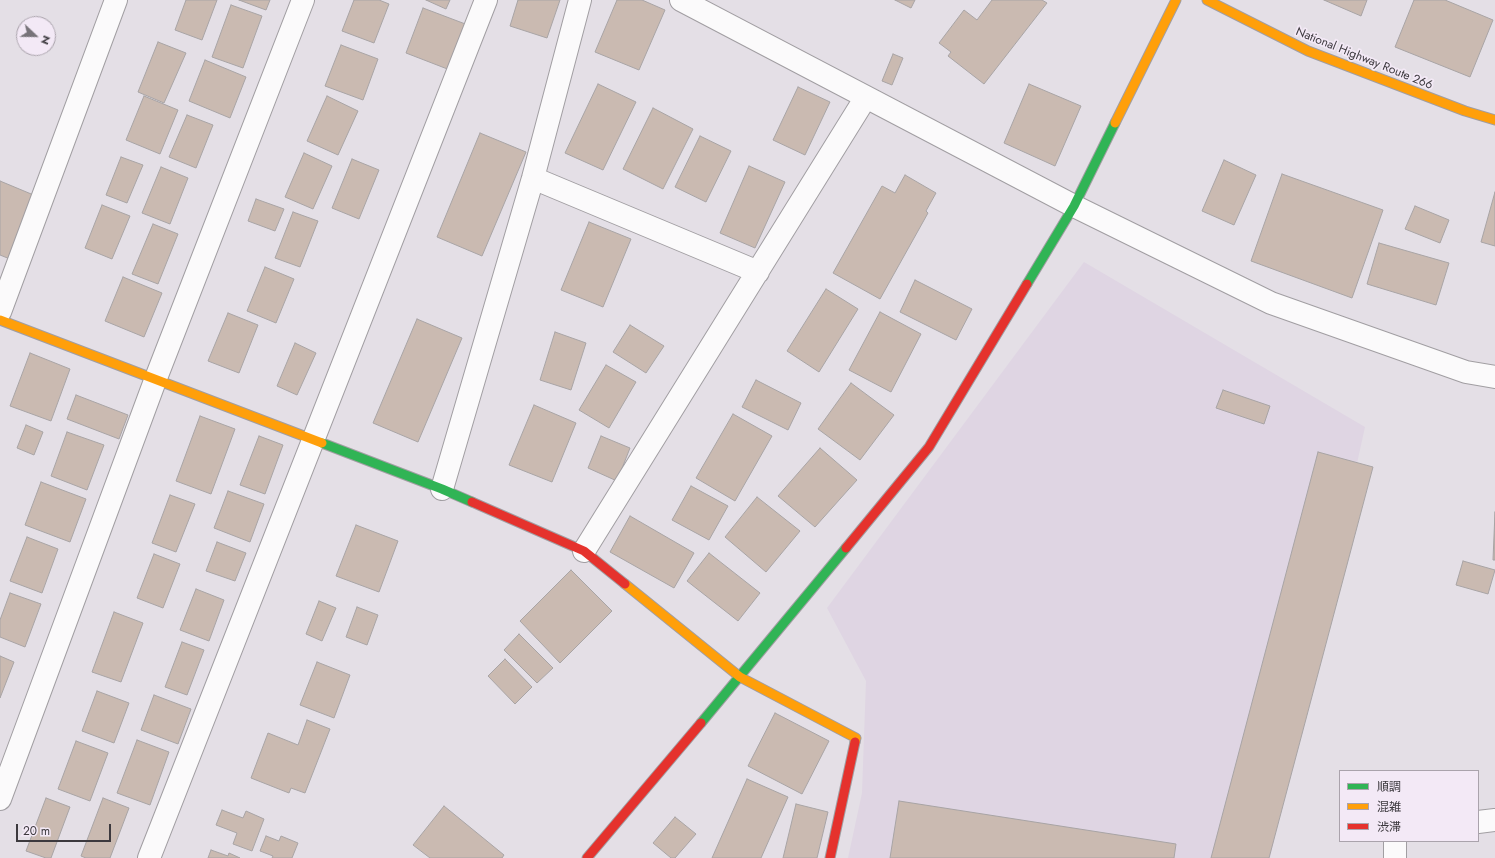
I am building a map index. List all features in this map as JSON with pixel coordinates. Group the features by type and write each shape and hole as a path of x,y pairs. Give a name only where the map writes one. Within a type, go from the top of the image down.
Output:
{"main road":[{"path":"587,858 740,677 929,447 1074,206 1176,0"},
{"name":"National Highway Route 266","path":"1207,0 1308,51 1465,111 1495,120"},
{"path":"0,320 156,378 442,489 584,551 740,677 856,738 830,858"}],"street":[{"path":"0,312 116,0"},
{"path":"0,799 156,378 303,0"},
{"path":"149,858 486,0"},
{"path":"442,489 533,178 580,0"},
{"path":"681,0 1074,206 1271,303 1466,372 1495,377"},
{"path":"584,551 866,97"},
{"path":"533,178 758,272"},
{"path":"1479,822 1495,820"},
{"path":"1395,842 1395,858"}],"shaded area":[{"path":"1084,262 1365,427 1270,858 848,858 862,793 866,681 827,608"}],"building":[{"path":"186,0 217,0 202,40 175,30"},
{"path":"239,0 270,0 266,10"},
{"path":"354,0 379,0 389,4 374,43 342,31"},
{"path":"426,0 450,0 446,9"},
{"path":"518,0 560,0 547,38 510,26"},
{"path":"617,0 642,0 665,10 639,70 595,52"},
{"path":"895,0 915,0 911,8"},
{"path":"992,0 1042,0 1047,3 984,84 948,56 951,52 939,43 964,10 977,20"},
{"path":"1324,0 1367,0 1361,16"},
{"path":"1414,0 1445,0 1493,20 1470,77 1395,47"},
{"path":"231,5 262,16 243,68 212,57"},
{"path":"423,8 468,25 450,70 406,53"},
{"path":"158,42 186,53 164,103 138,92"},
{"path":"341,45 378,59 363,100 325,86"},
{"path":"893,54 903,58 892,85 882,81"},
{"path":"205,60 246,77 230,118 189,101"},
{"path":"598,84 636,102 603,170 565,153"},
{"path":"1029,84 1081,106 1055,166 1004,143"},
{"path":"798,87 830,102 805,155 773,140"},
{"path":"144,96 178,110 160,154 126,140"},
{"path":"327,96 358,111 338,155 307,141"},
{"path":"653,108 693,129 663,189 623,169"},
{"path":"187,115 213,125 196,168 169,157"},
{"path":"480,133 526,152 482,256 437,237"},
{"path":"700,136 731,151 706,202 675,187"},
{"path":"304,153 332,166 313,209 285,197"},
{"path":"121,157 143,165 127,203 106,195"},
{"path":"352,159 379,170 359,219 332,208"},
{"path":"1224,160 1256,175 1234,225 1202,211"},
{"path":"749,166 785,182 755,248 720,233"},
{"path":"161,167 188,178 170,224 142,213"},
{"path":"1282,174 1383,210 1352,298 1251,261"},
{"path":"905,175 936,193 926,211 928,213 880,299 833,273 882,186 895,193"},
{"path":"0,181 36,196 10,259 0,255"},
{"path":"1495,192 1495,246 1481,242"},
{"path":"256,199 284,209 275,231 248,221"},
{"path":"102,205 130,216 112,259 85,248"},
{"path":"1415,206 1449,220 1440,243 1405,229"},
{"path":"293,212 318,221 300,267 275,258"},
{"path":"589,222 631,239 603,307 561,290"},
{"path":"153,224 178,234 158,284 132,274"},
{"path":"1379,243 1449,263 1436,305 1367,284"},
{"path":"265,267 294,279 276,323 247,311"},
{"path":"123,277 162,293 144,337 105,321"},
{"path":"915,280 972,309 956,340 900,312"},
{"path":"826,289 858,309 819,372 787,351"},
{"path":"880,312 921,334 891,392 849,370"},
{"path":"228,313 258,325 239,373 208,361"},
{"path":"417,319 462,338 418,442 373,423"},
{"path":"630,325 664,346 646,373 613,352"},
{"path":"555,332 586,343 571,390 540,380"},
{"path":"295,343 316,353 297,395 277,386"},
{"path":"30,353 70,369 51,421 10,406"},
{"path":"606,365 636,382 609,428 579,410"},
{"path":"756,380 801,403 788,430 742,407"},
{"path":"851,383 894,415 860,460 818,429"},
{"path":"1223,390 1270,406 1264,424 1216,408"},
{"path":"76,395 128,415 119,439 67,419"},
{"path":"534,405 576,423 552,482 509,465"},
{"path":"733,414 772,436 735,501 696,478"},
{"path":"200,416 235,429 211,494 176,481"},
{"path":"26,425 43,432 34,455 17,448"},
{"path":"67,432 104,445 87,490 51,476"},
{"path":"259,436 283,445 265,494 240,485"},
{"path":"601,436 630,448 617,481 588,468"},
{"path":"820,448 857,480 815,527 778,496"},
{"path":"1318,452 1373,467 1269,858 1211,858"},
{"path":"41,482 86,499 70,542 25,525"},
{"path":"691,486 728,506 709,540 672,520"},
{"path":"228,491 264,504 250,542 214,528"},
{"path":"170,495 195,504 176,552 152,543"},
{"path":"757,497 800,531 766,572 725,537"},
{"path":"1495,512 1495,560 1493,560"},
{"path":"630,516 694,553 674,588 610,552"},
{"path":"356,525 398,541 379,592 336,576"},
{"path":"27,537 58,549 42,593 10,581"},
{"path":"217,542 246,553 235,581 206,571"},
{"path":"709,553 760,593 738,621 687,581"},
{"path":"154,554 180,564 163,608 137,598"},
{"path":"1463,561 1495,570 1488,594 1456,585"},
{"path":"571,570 612,611 560,663 520,621"},
{"path":"196,589 224,600 209,641 180,630"},
{"path":"10,593 41,604 25,647 0,637 0,620"},
{"path":"319,601 336,608 322,641 306,634"},
{"path":"357,607 378,615 367,645 346,637"},
{"path":"114,612 143,623 121,682 92,672"},
{"path":"519,634 553,668 537,683 504,650"},
{"path":"182,642 204,650 187,695 165,687"},
{"path":"0,656 14,662 0,698"},
{"path":"505,659 532,687 515,704 488,676"},
{"path":"317,662 350,675 334,718 300,705"},
{"path":"97,691 129,703 114,743 82,731"},
{"path":"154,695 191,709 178,744 141,730"},
{"path":"775,713 829,741 802,794 748,766"},
{"path":"307,720 330,729 305,793 291,788 289,793 251,778 268,733 298,745"},
{"path":"137,740 169,752 150,805 117,793"},
{"path":"76,741 108,753 90,801 58,789"},
{"path":"747,779 788,797 761,858 712,858"},
{"path":"46,798 70,807 51,858 46,858 26,851"},
{"path":"103,798 129,808 110,858 86,858 81,856"},
{"path":"899,801 1176,844 1174,858 890,858"},
{"path":"796,804 828,812 817,858 783,858"},
{"path":"444,806 504,855 502,858 430,858 413,845"},
{"path":"222,810 243,818 246,811 264,819 252,851 233,844 237,833 216,825"},
{"path":"675,817 696,834 675,858 671,858 653,843"},
{"path":"266,836 279,841 281,836 298,843 292,858 272,858 273,856 260,851"},
{"path":"211,850 228,856 229,853 240,858 208,858"}],"traffic: fast":[{"path":"1027,284 1074,206 1115,123"},
{"path":"322,443 472,502"},
{"path":"701,723 846,548"}],"traffic: slow":[{"path":"1115,123 1176,0"},
{"path":"1207,0 1308,51 1465,111 1495,120"},
{"path":"0,320 322,443"},
{"path":"625,584 740,677 856,738 855,742"}],"traffic: jam":[{"path":"846,548 929,447 1027,284"},
{"path":"472,502 584,551 625,584"},
{"path":"587,858 701,723"},
{"path":"830,858 855,742"}]}
